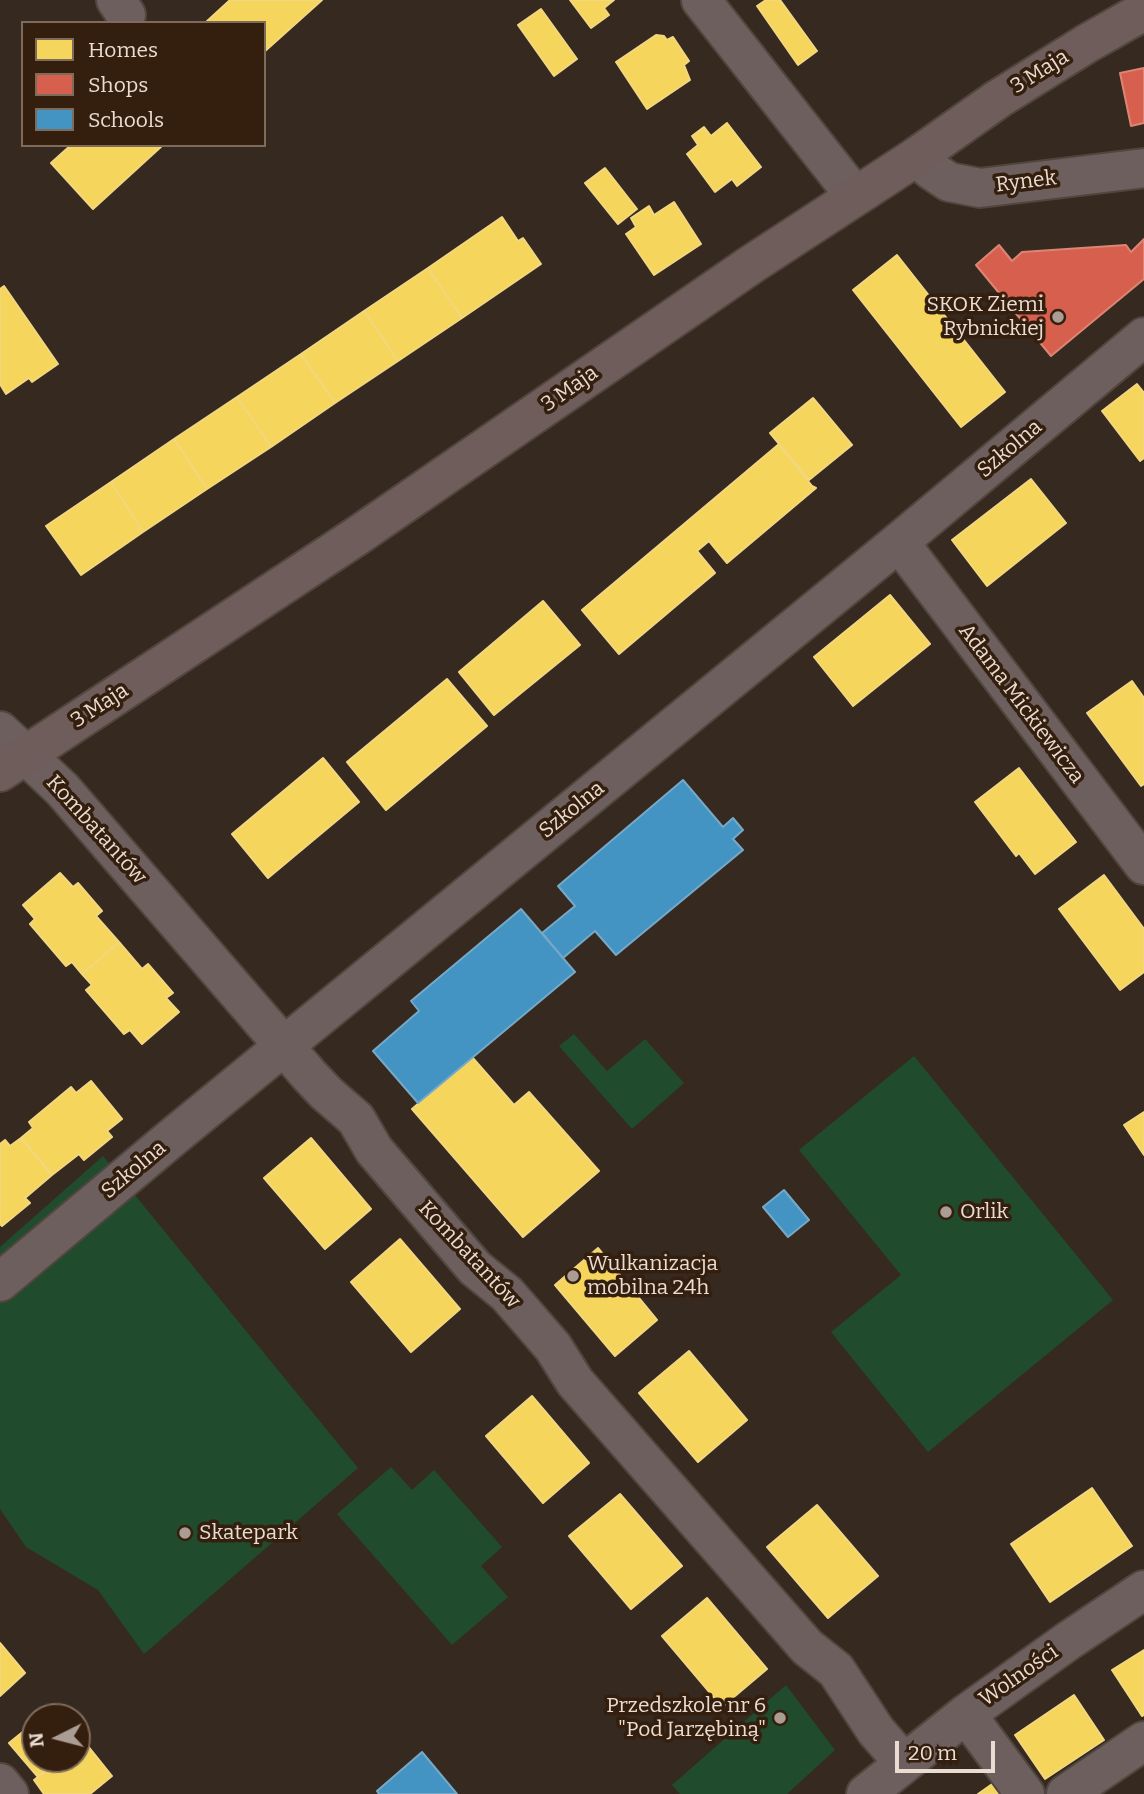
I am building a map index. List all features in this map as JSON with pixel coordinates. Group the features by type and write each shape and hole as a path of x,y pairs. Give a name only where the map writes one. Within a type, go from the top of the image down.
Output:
{"main road":[{"name":"3 Maja","path":"8,753 345,544 752,264 916,157 1009,92 1144,11"}],"street":[{"path":"701,0 855,196"},
{"name":"Rynek","path":"916,157 949,182 980,188 1144,168"},
{"name":"Szkolna","path":"0,1282 1144,337"},
{"name":"Adama Mickiewicza","path":"899,542 1144,865"},
{"name":"Kombatantów","path":"8,753 62,789 284,1046 326,1093 356,1119 373,1150 475,1268 507,1294 553,1347 575,1382 807,1647 836,1670 876,1731 904,1763"},
{"name":"Wolności","path":"866,1794 966,1714 1144,1590"},
{"path":"966,1714 1025,1794"},
{"path":"1066,1794 1144,1741"},
{"path":"0,1783 9,1794"}],"green space":[{"path":"574,1034 607,1071 645,1039 684,1083 632,1129 559,1046"},
{"name":"Orlik","path":"914,1056 1113,1300 928,1452 831,1332 901,1275 799,1150"},
{"path":"103,1156 358,1468 144,1654 98,1590 26,1547 0,1509 0,1247"},
{"path":"391,1467 412,1490 434,1470 502,1547 481,1566 508,1597 452,1645 337,1514"},
{"name":"Przedszkole nr 6 \"Pod Jarzębiną\"","path":"786,1685 835,1750 787,1794 680,1794 672,1785"}],"building: Homes":[{"path":"230,0 322,0 266,50 266,21 207,21"},
{"path":"570,0 614,0 604,8 609,15 591,28"},
{"path":"766,0 780,0 817,51 798,65 757,6"},
{"path":"541,9 577,59 554,76 518,25"},
{"path":"656,35 664,36 667,40 673,37 689,61 684,65 690,80 647,109 616,62"},
{"path":"727,123 761,167 737,186 732,179 715,192 687,154 698,145 692,136 704,127 711,136"},
{"path":"69,147 161,147 93,209 51,163"},
{"path":"605,168 637,209 618,224 585,183"},
{"path":"674,202 701,244 654,275 626,234 636,227 631,218 649,206 654,215"},
{"path":"502,217 518,241 523,238 541,264 462,318 428,268"},
{"path":"897,255 1005,392 961,427 853,290"},
{"path":"428,268 462,318 398,361 364,311"},
{"path":"4,286 58,364 32,382 29,378 6,394 0,384 0,289"},
{"path":"364,311 398,361 335,403 301,354"},
{"path":"301,354 335,403 271,447 237,397"},
{"path":"1137,384 1144,393 1144,458 1140,461 1102,411"},
{"path":"237,397 271,447 207,489 174,439"},
{"path":"813,398 852,445 809,480 770,433"},
{"path":"174,439 207,489 143,532 111,482"},
{"path":"779,444 816,488 727,563 709,541 697,551 715,573 619,654 582,610"},
{"path":"1031,479 1066,523 987,586 952,540"},
{"path":"111,482 143,532 81,575 46,526"},
{"path":"890,595 930,644 853,706 814,657"},
{"path":"543,601 580,645 494,715 459,672"},
{"path":"447,679 487,726 386,810 347,762"},
{"path":"1132,681 1144,698 1144,784 1141,786 1087,713"},
{"path":"323,758 359,802 268,878 232,834"},
{"path":"1019,768 1076,842 1035,874 1019,853 1016,856 975,802"},
{"path":"60,873 73,887 78,883 102,911 96,916 119,942 82,974 72,962 66,966 30,924 35,919 23,905"},
{"path":"1104,875 1144,929 1144,972 1120,990 1059,909"},
{"path":"119,942 142,969 148,964 173,993 166,998 179,1012 142,1044 130,1030 124,1034 86,990 92,985 82,974"},
{"path":"472,1057 514,1105 529,1092 599,1171 523,1237 412,1109"},
{"path":"91,1081 122,1119 107,1131 112,1137 84,1160 79,1154 52,1175 21,1138 33,1128 29,1122 71,1087 76,1093"},
{"path":"1144,1112 1144,1155 1124,1125"},
{"path":"21,1138 52,1175 25,1198 30,1203 2,1226 0,1144 5,1140 10,1146"},
{"path":"311,1138 371,1209 325,1249 264,1178"},
{"path":"400,1239 460,1309 411,1352 351,1282"},
{"path":"598,1248 657,1320 615,1356 555,1285"},
{"path":"689,1351 747,1420 698,1462 639,1393"},
{"path":"532,1396 589,1463 543,1503 486,1436"},
{"path":"1092,1488 1132,1546 1050,1602 1011,1544"},
{"path":"620,1494 682,1566 631,1609 569,1536"},
{"path":"817,1505 878,1576 828,1618 767,1547"},
{"path":"707,1598 767,1669 722,1707 662,1636"},
{"path":"0,1643 25,1673 0,1696"},
{"path":"1144,1650 1144,1715 1142,1716 1112,1670"},
{"path":"1074,1695 1104,1740 1045,1779 1015,1735"},
{"path":"21,1733 21,1757 9,1743"},
{"path":"91,1750 112,1776 90,1794 44,1794 34,1780 43,1773 91,1773"},
{"path":"995,1782 1003,1794 978,1794"}],"building: Shops":[{"path":"1144,68 1144,123 1131,126 1120,73"},
{"name":"SKOK Ziemi Rybnickiej","path":"1144,239 1144,279 1051,356 976,265 999,245 1012,261 1022,252 1126,245 1131,252"}],"building: Schools":[{"path":"683,780 723,827 733,818 743,830 733,839 743,850 616,955 595,931 563,958 542,933 575,906 558,886"},
{"path":"521,909 575,972 418,1103 373,1051 419,1011 411,1001"},
{"path":"784,1190 809,1220 788,1237 763,1207"},
{"path":"422,1752 457,1794 379,1794 377,1791"}],"place":[{"name":"SKOK Ziemi Rybnickiej","path":"1058,317"},
{"name":"Orlik","path":"946,1212"},
{"name":"Wulkanizacja mobilna 24h","path":"573,1276"},
{"name":"Skatepark","path":"185,1533"},
{"name":"Przedszkole nr 6 \"Pod Jarzębiną\"","path":"780,1718"}]}
